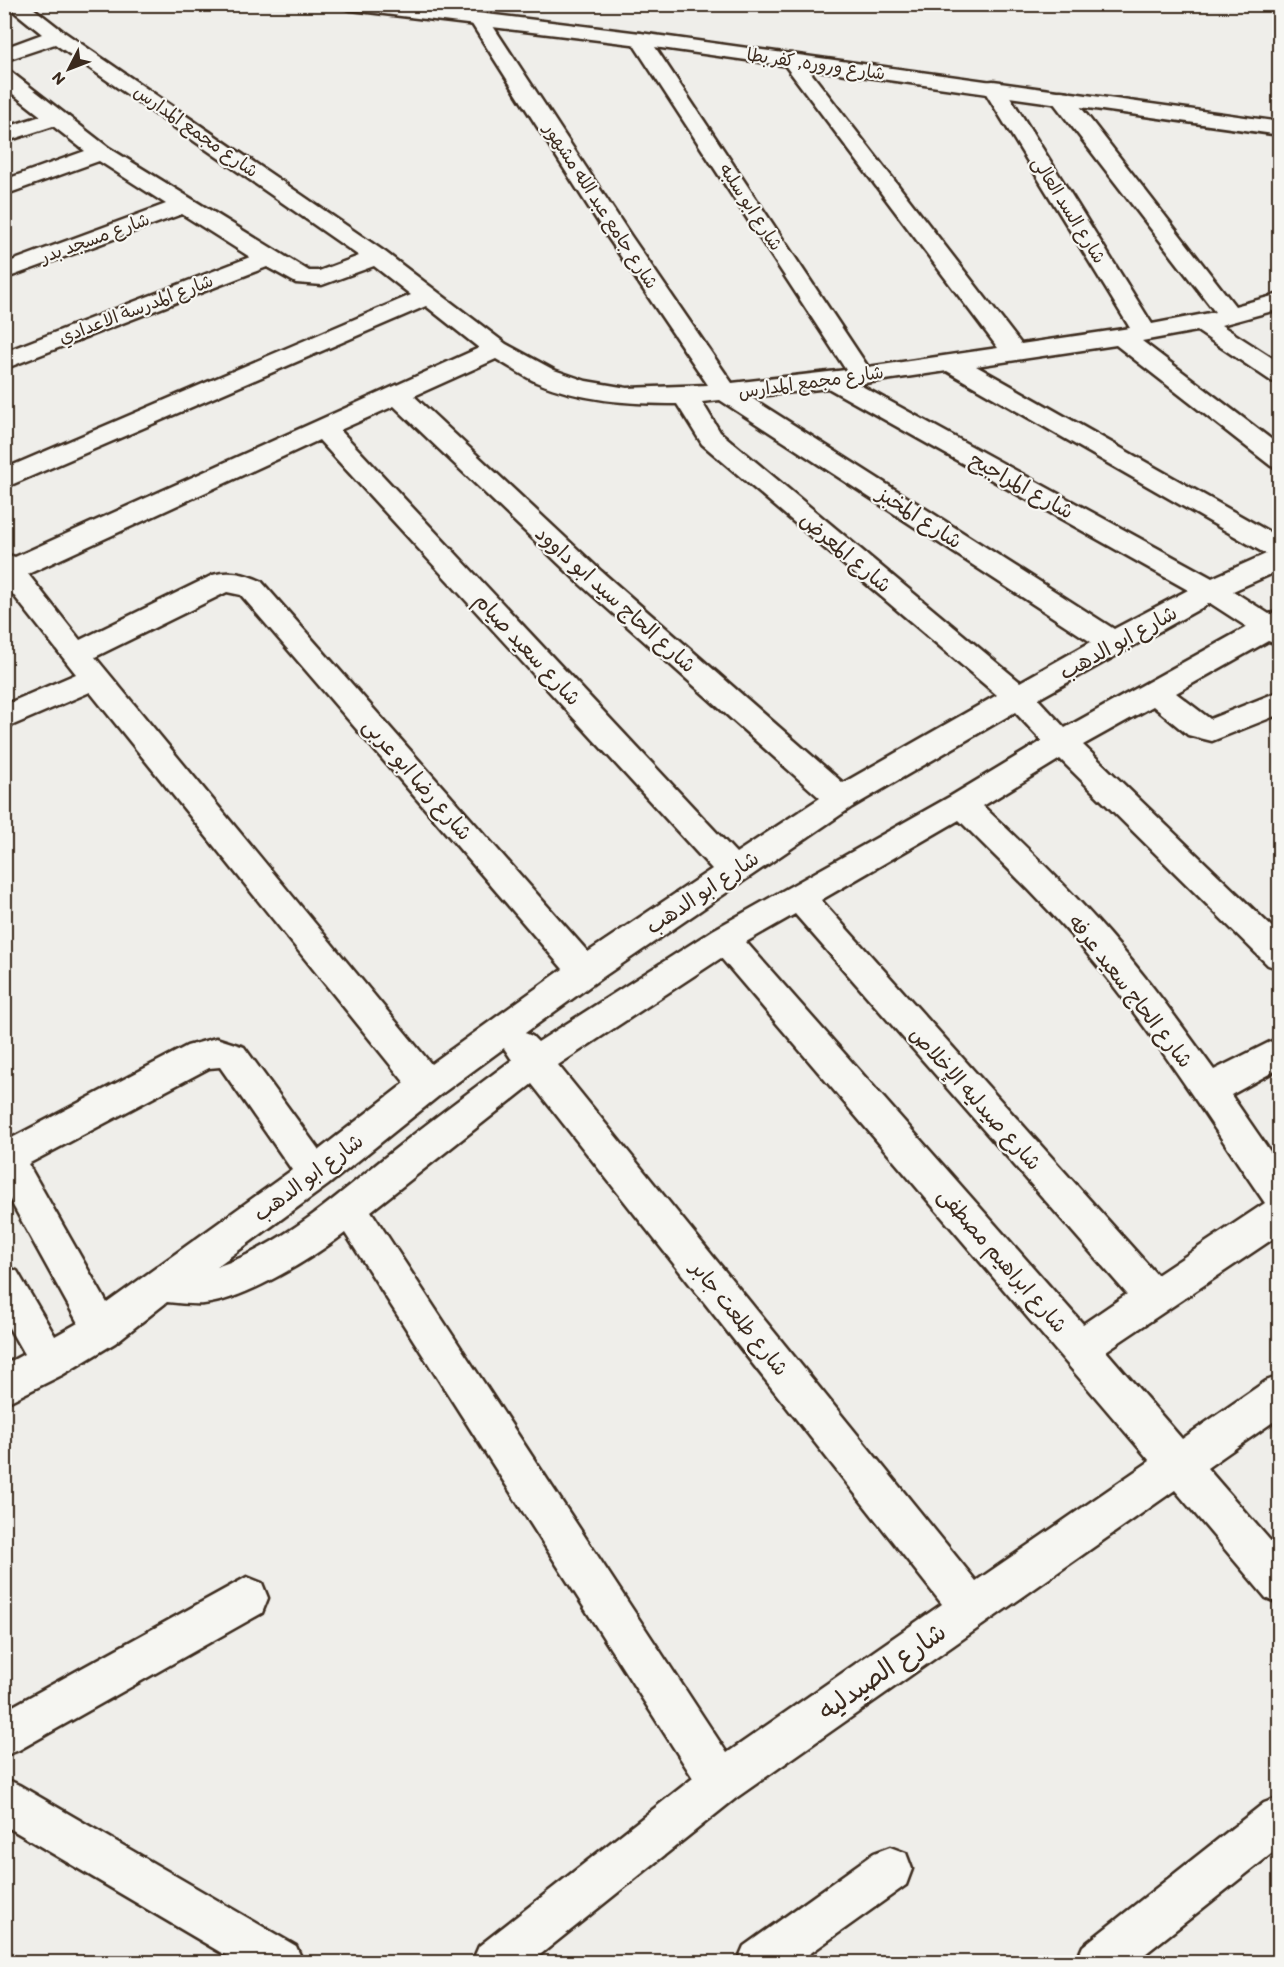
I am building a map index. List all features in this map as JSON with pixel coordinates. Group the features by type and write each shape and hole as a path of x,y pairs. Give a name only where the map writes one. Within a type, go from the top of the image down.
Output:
{"street":[{"path":"4,7 14,4"},
{"name":"شارع مجمع المدارس","path":"14,4 377,257 497,349 545,376 582,388 627,396 685,396 832,380 1133,335 1201,323 1280,301"},
{"name":"شارع وروره, كفر بطا","path":"351,4 640,39 1280,129"},
{"name":"شارع جامع عبد الله مشهور","path":"478,18 619,236 726,393"},
{"path":"4,55 57,36"},
{"name":"شارع ابو سلبه","path":"640,39 862,376"},
{"path":"791,60 1015,352"},
{"path":"4,76 101,153 268,258 304,278 322,278 377,257"},
{"name":"شارع السد العالى","path":"993,87 1133,335"},
{"path":"1061,97 1229,314"},
{"path":"4,136 55,118"},
{"path":"4,188 101,153"},
{"name":"شارع مسجد بدر","path":"4,272 185,205"},
{"name":"شارع المدرسة الاعدادي","path":"4,361 268,258"},
{"path":"4,478 428,296"},
{"path":"1201,323 1280,375"},
{"path":"1133,335 1280,460"},
{"path":"428,1085 95,678 8,567 497,349"},
{"path":"950,362 1280,550"},
{"name":"شارع المراجيح","path":"832,380 1276,627"},
{"name":"شارع الحاج سيد ابو داوود","path":"396,393 591,578 841,800"},
{"name":"شارع المخبز","path":"726,393 1113,642"},
{"name":"شارع المعرض","path":"685,396 711,438 1019,698 1280,956"},
{"name":"شارع سعيد صيام","path":"322,427 733,871"},
{"name":"شارع ابو الدهب","path":"4,1386 102,1330 315,1174 428,1085 585,971 841,800 1113,642 1211,590 1280,559"},
{"name":"شارع رضا ابو عربى","path":"76,654 223,582 240,583 252,588 585,971"},
{"path":"161,1285 205,1287 238,1277 318,1233 440,1134 535,1062 724,939 962,804 1062,743 1276,627"},
{"path":"4,718 95,678"},
{"path":"1155,692 1198,727 1212,730 1280,702"},
{"name":"شارع الحاج سعيد عرفه","path":"962,804 1068,910 1134,989 1208,1090 1280,1196"},
{"name":"شارع صيدليه الإخلاص","path":"798,896 1155,1299"},
{"name":"شارع ابراهيم مصطفى","path":"724,939 1079,1348 1280,1584"},
{"name":"شارع طلعت جابر","path":"504,1030 535,1062 972,1609"},
{"path":"102,1330 6,1156 199,1056 221,1051 232,1057 315,1174"},
{"path":"1208,1090 1280,1051"},
{"path":"349,1208 721,1782"},
{"path":"1079,1348 1280,1213"},
{"path":"4,1283 49,1362"},
{"name":"شارع الصيدليه","path":"495,1962 721,1782 1280,1394"},
{"path":"4,1735 247,1598"},
{"path":"4,1800 280,1962"},
{"path":"1099,1962 1280,1819"},
{"path":"760,1962 890,1869"}]}
